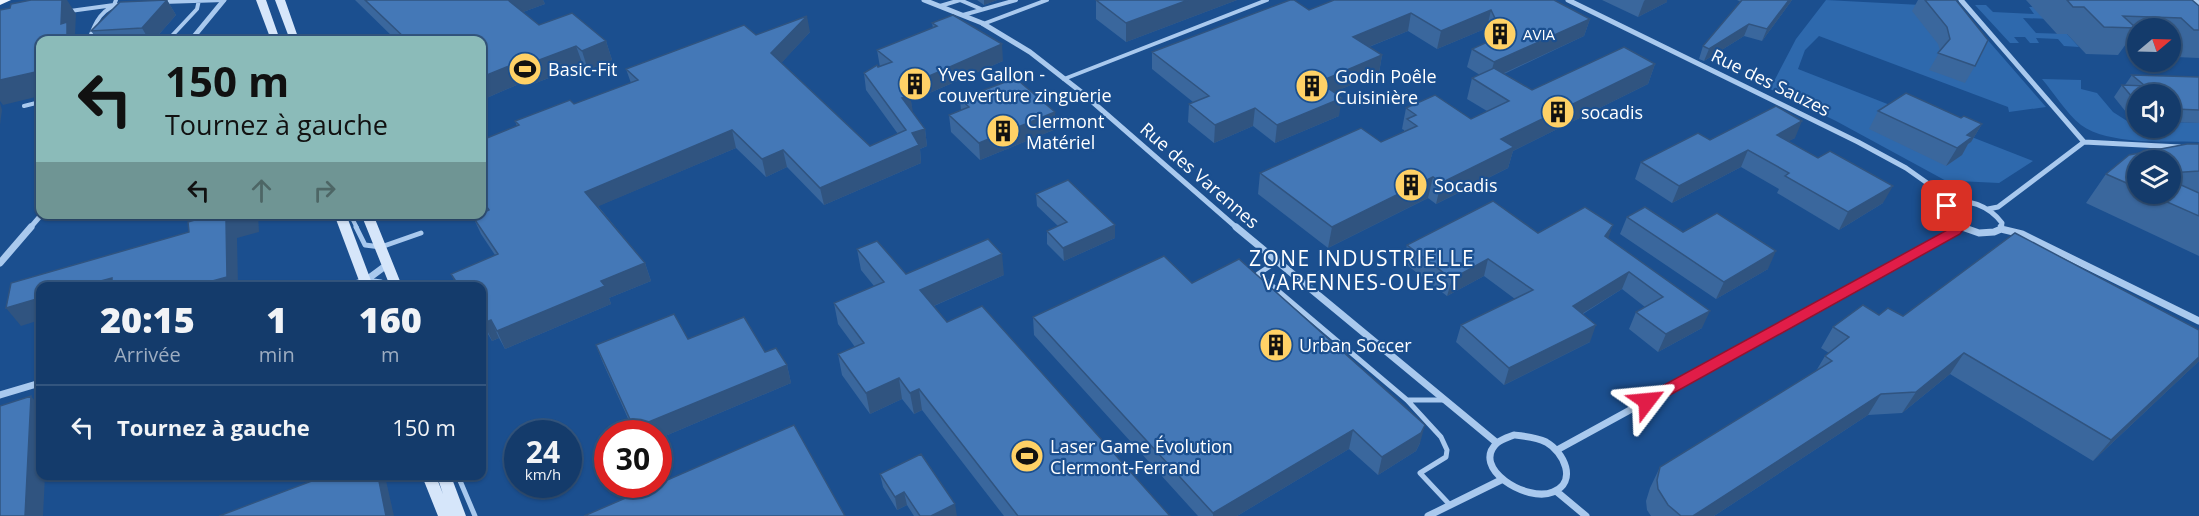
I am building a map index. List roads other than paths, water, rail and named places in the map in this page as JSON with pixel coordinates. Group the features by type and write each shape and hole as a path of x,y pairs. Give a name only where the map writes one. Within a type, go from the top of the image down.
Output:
{"main road":[{"path":"261,0 274,36"},
{"path":"280,0 294,36"},
{"path":"0,2 5,8"},
{"path":"342,219 365,282"},
{"path":"369,219 394,282"},
{"path":"431,480 445,516"},
{"path":"446,480 459,516"}],"street":[{"path":"194,36 224,0"},
{"name":"Rue des Varennes","path":"924,0 983,24 1030,52 1276,262 1497,442"},
{"name":"Rue des Sauzes","path":"1568,0 1858,142 1906,168 1954,202"},
{"path":"1960,0 2084,142"},
{"path":"2195,0 2199,4"},
{"path":"1988,209 2002,223 2001,229 1995,233 1984,234 1960,226 1946,212 1947,206 1954,202 1964,202 1988,209 1998,207 2084,142 2189,147"},
{"path":"0,263 38,219"},
{"path":"1557,450 1940,240 1960,226"},
{"path":"2001,229 2022,234 2199,321"},
{"path":"368,282 387,264"},
{"path":"0,395 36,384"},
{"path":"1514,435 1547,443 1557,450 1568,468 1567,477 1556,491 1546,495 1522,492 1501,480 1490,460 1497,442 1514,435"},
{"path":"1428,516 1501,480"},
{"path":"1556,491 1586,516"}],"lane":[{"path":"172,36 197,9 199,0"},
{"path":"157,3 224,0"},
{"path":"940,6 960,0 981,9"},
{"path":"963,15 981,9 997,8 1016,0"},
{"path":"983,24 1047,0"},
{"path":"1064,79 1267,0"},
{"path":"70,11 115,2 125,4"},
{"path":"90,36 96,19 115,2"},
{"path":"24,106 36,103"},
{"path":"352,219 365,245 381,247 421,233"},
{"path":"1276,262 1258,274 1407,400 1430,423 1447,450 1446,457 1420,473 1450,505"},
{"path":"1407,400 1445,400"},
{"path":"460,480 475,516"}],"place":[{"name":"AVIA","path":"1500,34"},
{"name":"Basic-Fit","path":"525,69"},
{"name":"Yves Gallon - couverture zinguerie","path":"915,84"},
{"name":"Godin Poêle Cuisinière","path":"1312,86"},
{"name":"socadis","path":"1558,112"},
{"name":"Clermont Matériel","path":"1003,131"},
{"name":"Socadis","path":"1411,185"},
{"name":"Urban Soccer","path":"1276,345"},
{"name":"Laser Game Évolution Clermont-Ferrand","path":"1027,456"}],"district":[{"name":"ZONE INDUSTRIELLE VARENNES-OUEST","path":"1362,270"}]}
